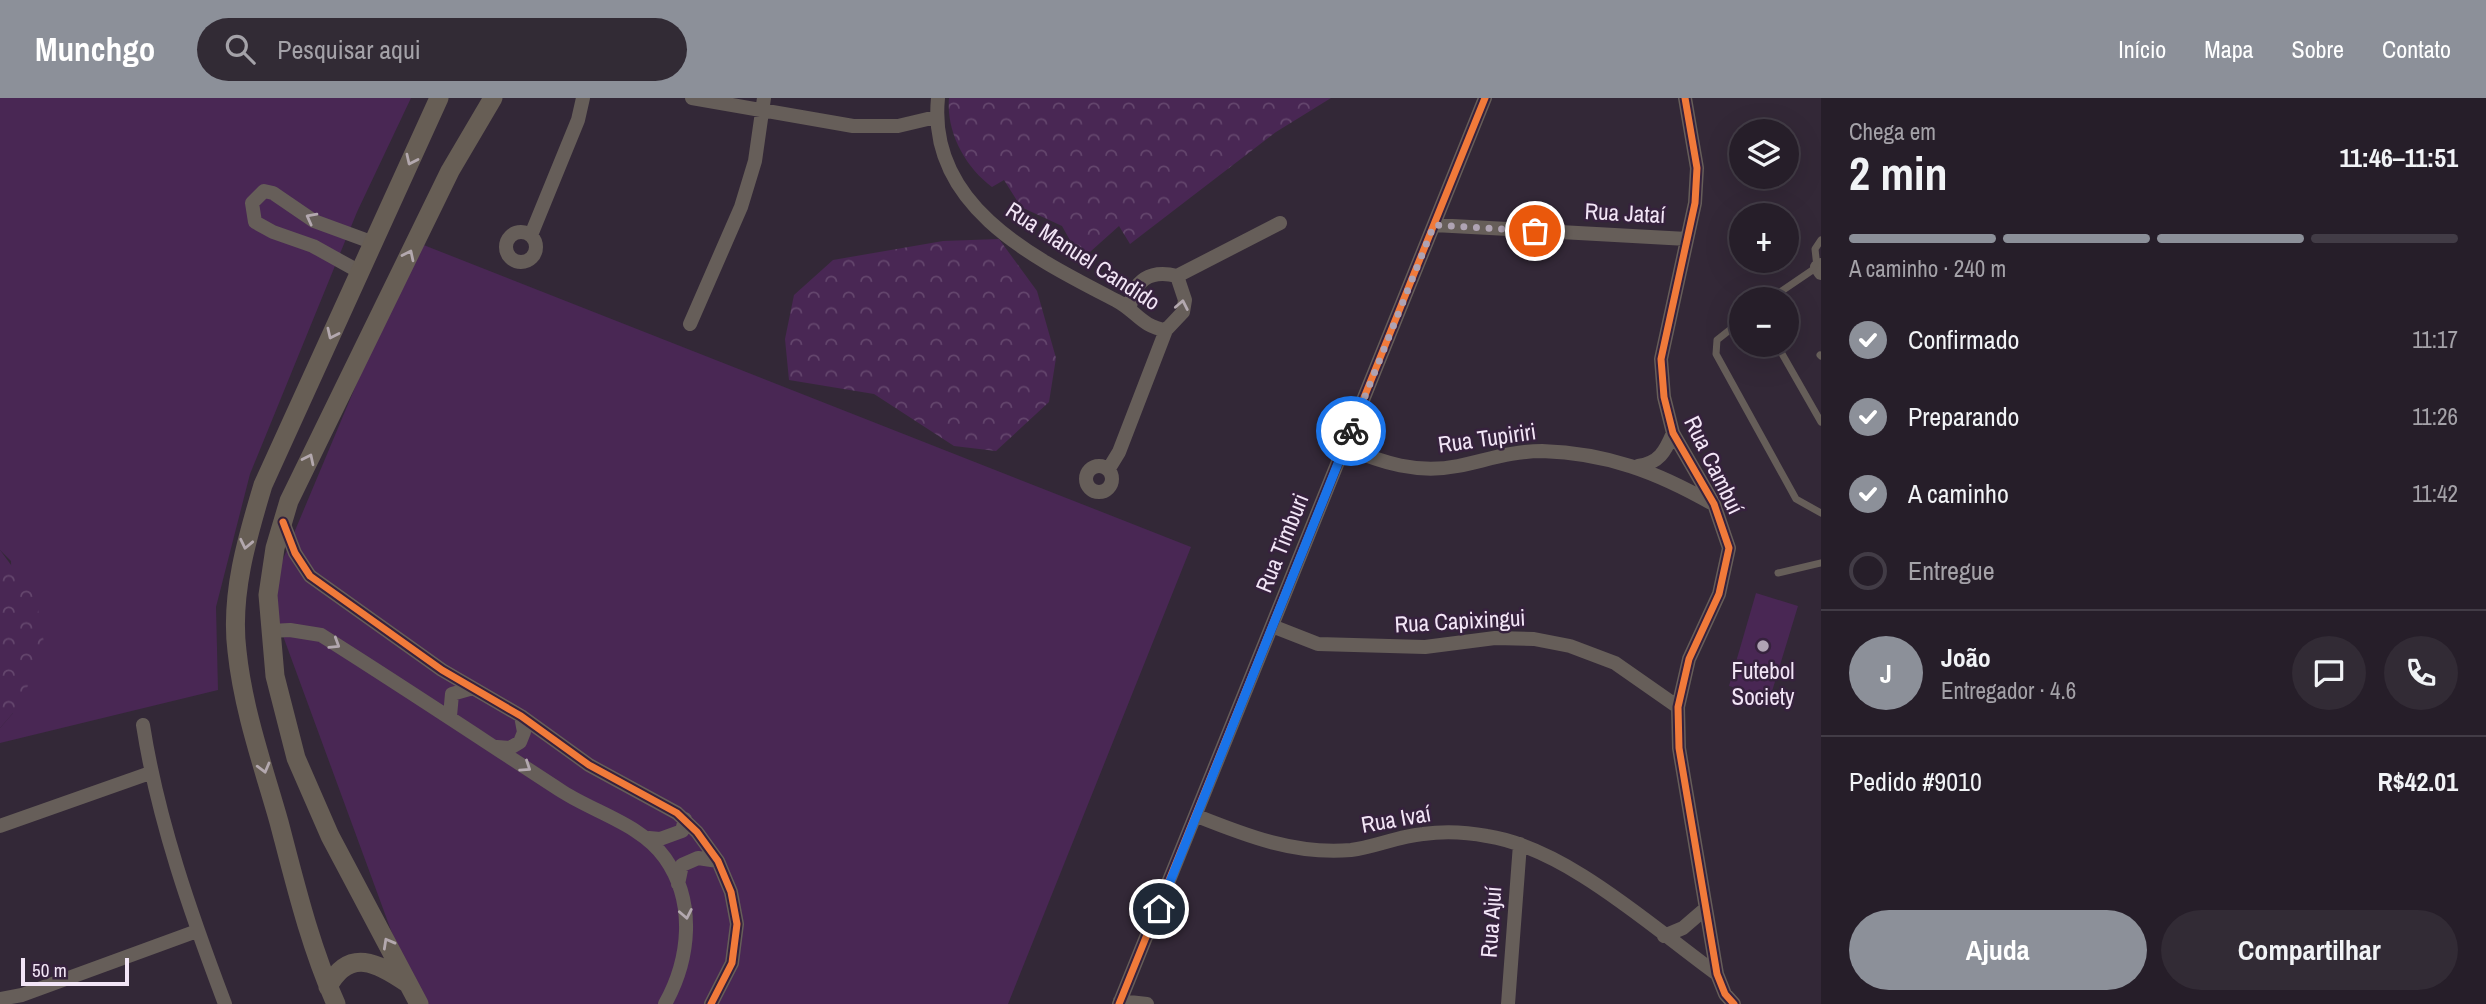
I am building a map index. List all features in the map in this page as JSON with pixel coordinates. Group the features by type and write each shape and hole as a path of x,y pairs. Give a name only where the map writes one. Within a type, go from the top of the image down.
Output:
{"main road":[{"path":"332,996 296,885 248,707 236,650 238,591 246,541 263,485 439,98"},
{"path":"419,1004 330,836 296,758 275,676 268,595 289,500 450,171 493,98"},
{"path":"332,996 344,966 356,962 388,970 411,986"}],"street":[{"path":"531,236 578,120 583,98"},
{"path":"692,98 764,105 853,126 898,126 936,117"},
{"name":"Rua Manuel Candido","path":"938,98 936,117 946,156 961,191 982,218 1049,266 1130,307 1144,324 1166,330"},
{"name":"Rua Timburi","path":"1120,1002 1485,98"},
{"name":"Rua Cambuí","path":"1685,98 1697,168 1695,203 1661,359 1664,397 1673,433 1714,504 1729,548 1719,594 1689,659 1678,707 1679,748 1717,974 1725,994 1734,1004"},
{"path":"690,324 741,207 755,161 764,105"},
{"path":"360,272 298,239 264,228 255,222 253,203 264,191 273,193 314,221 374,243"},
{"path":"1130,307 1132,294 1139,282 1150,275 1163,272 1177,276 1280,223"},
{"name":"Rua Jataí","path":"1434,225 1688,239"},
{"path":"1108,470 1119,452 1166,330 1183,312 1183,287 1177,276"},
{"path":"1637,466 1651,464 1664,454 1673,433"},
{"name":"Rua Tupiriri","path":"1345,447 1385,464 1418,470 1457,466 1504,454 1542,452 1604,458 1637,466 1714,504"},
{"path":"282,522 295,553 310,576 442,670 521,716 589,765 685,819 718,861 731,892 737,924 732,963 711,1004"},
{"name":"Rua Capixingui","path":"1272,625 1318,645 1425,647 1495,638 1534,639 1570,646 1615,663 1678,707"},
{"path":"270,631 290,630 321,635 450,716 566,794 649,838 667,859 678,884 688,923 678,975 668,1002"},
{"path":"450,716 452,694 473,688"},
{"path":"496,747 510,748 520,742 524,732 521,716"},
{"path":"143,725 150,773 197,930 225,1004"},
{"path":"0,826 150,773"},
{"name":"Rua Ivaí","path":"1197,816 1263,842 1313,850 1351,850 1422,834 1460,833 1520,844 1549,856 1585,878 1717,974"},
{"path":"649,838 671,837 682,831 685,819"},
{"name":"Rua Ajuí","path":"1508,1004 1520,844"},
{"path":"678,884 682,865 690,860 718,861"},
{"path":"1664,936 1684,928 1705,909"},
{"path":"0,999 22,995 197,930"},
{"path":"1120,1002 1147,1004"}],"lane":[{"path":"1789,287 1820,268 1815,250 1821,240"},
{"path":"1729,330 1717,340 1716,354 1796,499 1821,513"},
{"path":"1784,357 1821,422"},
{"path":"1778,573 1821,562"}],"green space":[{"path":"0,98 411,98 357,212 250,474 216,607 218,690 0,743 0,728 13,713 11,561 0,550"},
{"path":"949,98 1331,98 1276,132 1130,244 1119,226 1081,260 1062,226 1021,207 1004,180 992,187 973,169 954,136"},
{"path":"999,239 1037,291 1056,358 1049,402 996,451 954,446 874,394 789,380 785,339 794,295 833,260 943,241"},
{"path":"416,242 1191,547 1008,1004 418,1004 268,595"},
{"path":"0,550 36,599 46,653 13,713 0,728"},
{"name":"Futebol Society","path":"1756,593 1798,606 1770,698 1729,686"}],"cycle path":[{"path":"1119,1004 1485,98"},
{"path":"1685,98 1697,168 1695,203 1661,359 1664,397 1673,433 1714,504 1729,548 1719,594 1689,659 1678,707 1679,748 1717,974 1725,994 1734,1004"},
{"path":"283,522 295,553 310,576 442,670 521,716 589,765 677,813 697,832 718,861 731,892 737,924 732,963 711,1004"}],"way so far":[{"path":"1351,431 1434,225 1535,231"}],"place":[{"name":"Futebol Society","path":"1763,646"}],"route":[{"path":"1159,909 1351,431"}]}
